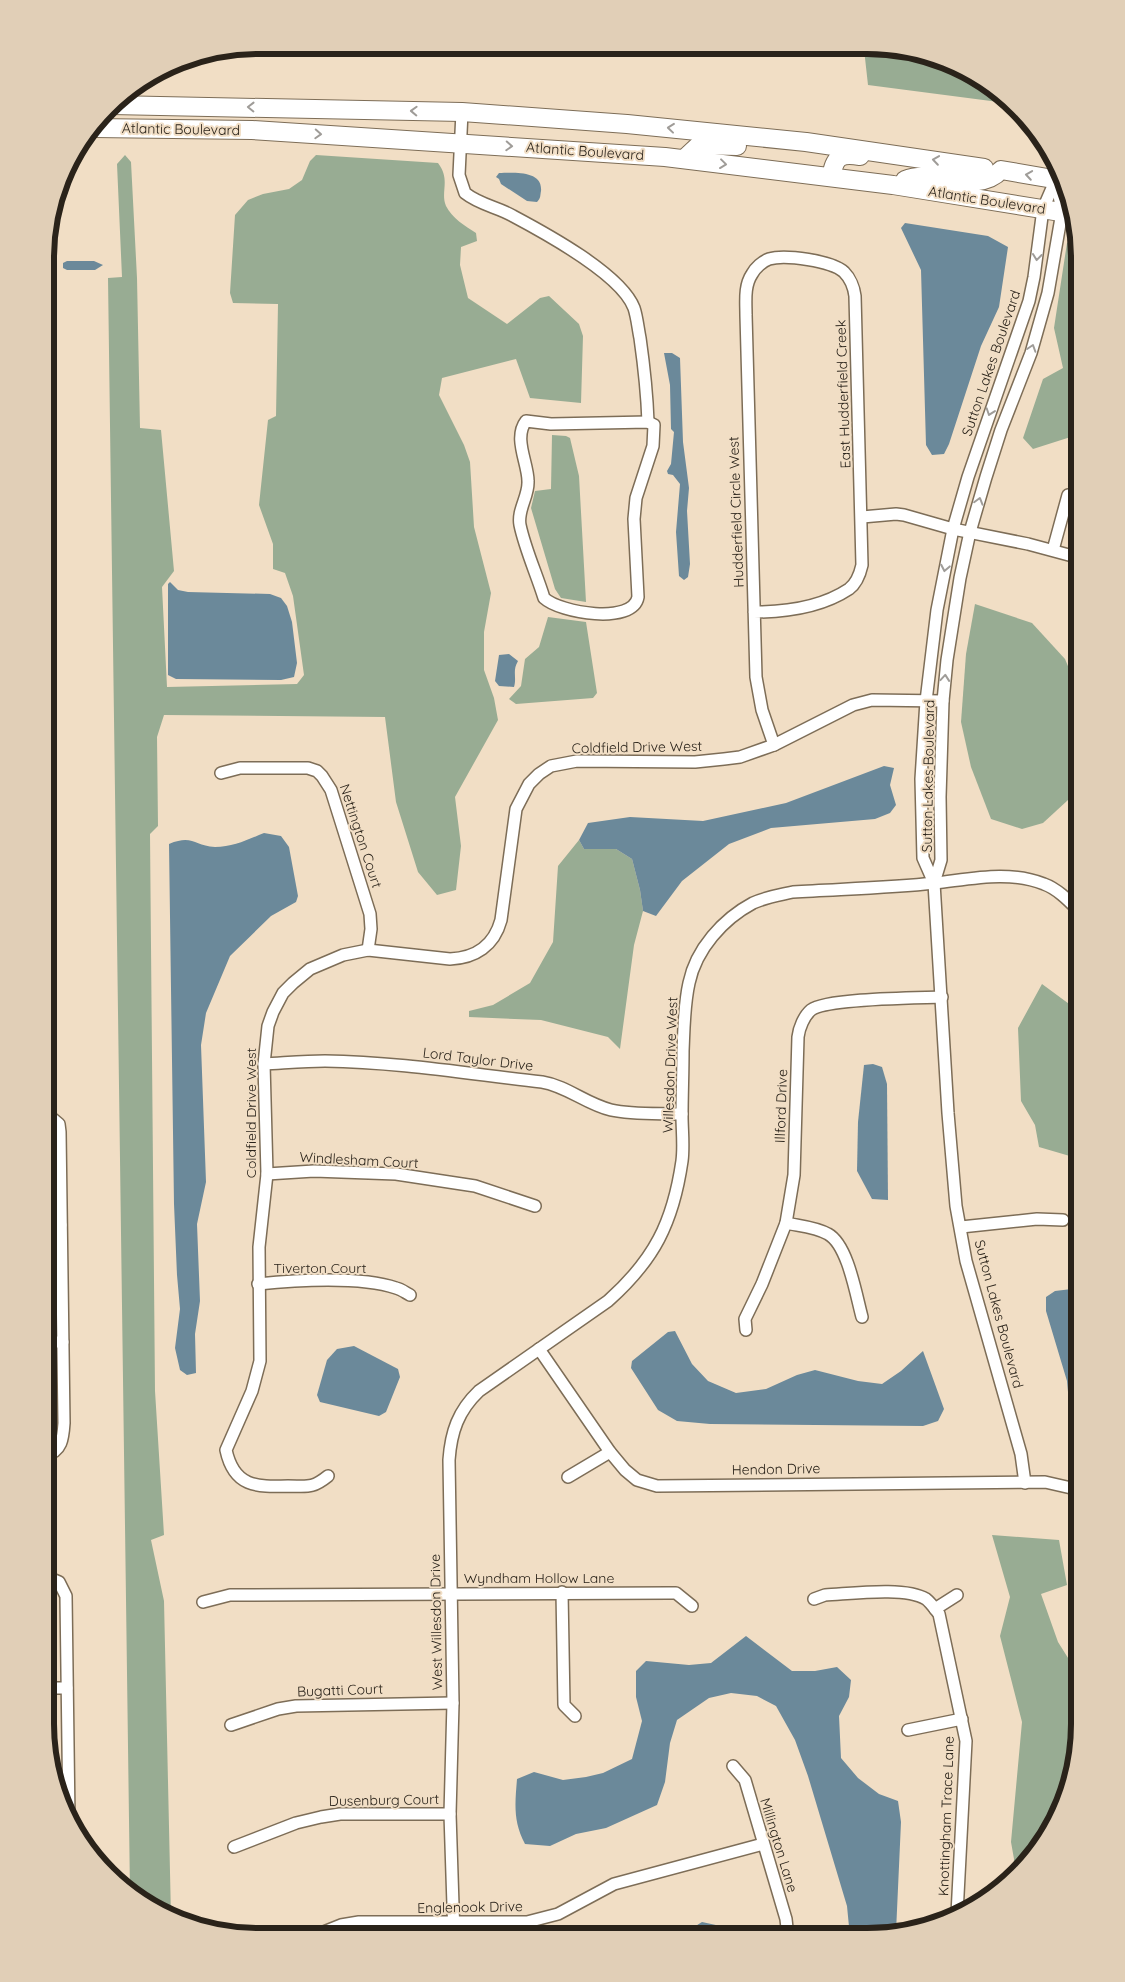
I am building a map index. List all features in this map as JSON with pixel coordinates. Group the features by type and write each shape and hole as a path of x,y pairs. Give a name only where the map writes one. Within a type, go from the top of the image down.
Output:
{"highway":[{"name":"Atlantic Boulevard","path":"122,105 462,112 635,124 830,145 1056,179"},
{"name":"Atlantic Boulevard","path":"100,128 252,130 684,159 893,185 1066,213"},
{"path":"684,159 699,144 732,145 811,155 820,154 830,145"},
{"path":"831,178 834,163 838,158 848,154 894,160 915,157"},
{"path":"893,185 913,177 964,181 984,180 995,177 993,169"}],"street":[{"path":"462,112 459,175 465,194 487,206 511,214 550,237 603,273 628,297 634,308 637,323 647,395 648,422"},
{"name":"Sutton Lakes Boulevard","path":"1025,1483 1021,1454 966,1261 956,1206 948,1113 934,883 924,858 921,779 926,701 937,610 953,529 968,477 1029,301 1044,209 1058,185"},
{"name":"Sutton Lakes Boulevard","path":"934,883 942,860 940,797 943,701 953,621 970,532 1001,430 1042,317 1067,217"},
{"name":"Hudderfield Circle West","path":"774,745 758,693 756,677 746,315 747,288 753,272 768,259 828,263 844,272"},
{"name":"East Hudderfield Creek","path":"754,612 780,612 800,609 850,588 857,581 860,574 863,559 855,296 851,283 844,272"},
{"path":"1002,380 1018,385"},
{"path":"526,421 551,424 648,422 654,425 653,446 636,498 634,519 637,603 632,609 607,613 584,613 561,609 544,598 520,525 528,484 522,446 522,426 526,421"},
{"path":"1054,550 1068,495"},
{"path":"862,517 896,514 953,529 1071,555"},
{"name":"Coldfield Drive West","path":"328,1476 316,1485 259,1487 244,1480 234,1472 228,1460 226,1450 252,1391 260,1362 259,1248 267,1174 264,1064 268,1026 283,993 310,969 326,960 343,955 368,950 462,959 481,951 498,931 501,920 516,809 529,784 550,766 577,761 695,762 740,757 774,745 853,705 872,700 943,701"},
{"name":"Nettington Court","path":"221,774 240,768 308,768 317,771 326,780 368,904 371,930 368,950"},
{"name":"Willesdon Drive West","path":"540,1349 608,1301 639,1271 660,1240 675,1196 682,1159 684,1028 688,984 708,941 725,923 754,903 773,896 793,892 934,883 968,878 1004,876 1025,878 1045,884 1058,892 1071,904"},
{"name":"Illford Drive","path":"746,1330 745,1319 762,1284 786,1223 794,1175 798,1031 808,1014 812,1010 834,1003 942,997"},
{"name":"Lord Taylor Drive","path":"264,1064 325,1061 362,1063 524,1080 554,1084 594,1104 612,1110 682,1114"},
{"path":"54,1119 59,1124 60,1132 64,1423 62,1443 54,1451"},
{"name":"Windlesham Court","path":"267,1174 314,1171 396,1174 475,1186 535,1206"},
{"path":"961,1228 1037,1219 1063,1220"},
{"path":"786,1223 819,1230 830,1235 838,1243 862,1316"},
{"path":"54,1225 61,1225"},
{"name":"Tiverton Court","path":"258,1284 286,1281 365,1282 398,1288 410,1295"},
{"path":"54,1342 63,1342"},
{"name":"Hendon Drive","path":"540,1349 610,1452 631,1476 644,1483 657,1486 1045,1482 1071,1488"},
{"name":"West Willesdon Drive","path":"453,1928 450,1814 453,1703 449,1460 454,1426 478,1391 540,1349"},
{"path":"568,1476 610,1452"},
{"path":"54,1580 59,1582 66,1596 69,1802"},
{"path":"562,1592 564,1706 575,1716"},
{"name":"Wyndham Hollow Lane","path":"203,1602 230,1595 562,1592 676,1593 692,1606"},
{"path":"814,1599 825,1595 905,1593 918,1595 928,1600 934,1609 958,1595"},
{"name":"Knottingham Trace Lane","path":"934,1609 939,1614 966,1741 957,1907"},
{"path":"54,1688 67,1688"},
{"name":"Bugatti Court","path":"231,1725 278,1709 296,1706 453,1703"},
{"path":"908,1730 962,1719"},
{"name":"Millington Lane","path":"733,1766 744,1780 786,1919 787,1928"},
{"name":"Dusenburg Court","path":"234,1847 296,1824 340,1814 450,1814"},
{"name":"Englenook Drive","path":"334,1928 359,1922 453,1924 527,1922 558,1914 614,1884 763,1844"}],"green space":[{"path":"865,54 894,55 946,69 970,81 1000,102 868,85"},
{"path":"125,155 131,162 137,278 140,428 161,430 174,571 162,587 167,687 297,684 304,675 293,596 285,573 273,569 273,544 259,505 268,420 276,416 278,304 233,303 230,293 235,215 248,200 263,194 289,189 302,180 310,161 316,155 438,163 445,180 444,201 446,206 455,218 476,233 477,241 461,247 460,265 468,298 507,324 540,298 549,296 579,324 583,336 581,403 530,398 516,359 442,378 439,395 464,445 470,462 474,527 491,593 484,632 484,670 494,698 498,720 455,797 461,846 456,890 437,895 418,872 396,802 385,717 164,715 157,737 158,826 150,834 155,1391 164,1535 151,1540 164,1601 171,1909 155,1901 130,1883 108,278 122,277 117,164"},
{"path":"1071,241 1071,437 1033,449 1023,438 1043,379 1063,368 1054,328 1067,243"},
{"path":"552,435 570,438 579,476 586,602 561,598 555,589 531,508 535,491 551,489"},
{"path":"975,604 1032,623 1065,659 1071,673 1071,797 1043,823 1022,829 991,819 971,767 961,722 966,654"},
{"path":"548,617 586,622 597,693 593,698 516,704 509,699 521,686 525,659 539,647"},
{"path":"579,840 584,849 616,849 632,859 640,890 643,911 634,945 620,1049 608,1037 541,1020 469,1017 469,1011 493,1005 530,983 553,942 558,866"},
{"path":"1042,984 1071,1005 1071,1156 1039,1147 1035,1125 1021,1101 1018,1028"},
{"path":"992,1535 1059,1540 1067,1585 1041,1594 1058,1642 1071,1663 1070,1751 1056,1803 1037,1838 1014,1867 1011,1842 1022,1722 1000,1636 1010,1597"}],"water":[{"path":"499,173 526,174 537,179 541,191 537,202 527,201 501,184 496,177"},
{"path":"905,223 988,236 1008,247 999,307 981,346 944,454 932,455 926,445 921,270 901,228"},
{"path":"67,261 94,261 103,265 95,270 67,270 63,268 63,263"},
{"path":"664,353 672,353 680,358 683,442 689,488 687,511 690,564 688,577 684,580 679,576 676,532 680,484 667,471 671,464 674,432 671,429 670,385"},
{"path":"170,582 178,590 188,592 270,594 281,598 287,606 292,622 297,663 294,677 281,680 176,679 168,675 168,584"},
{"path":"509,654 518,661 515,668 514,687 499,686 495,681 499,655"},
{"path":"884,766 894,768 890,785 896,805 890,813 875,819 771,828 729,844 682,881 656,916 643,911 632,859 616,849 584,849 579,840 588,823 630,817 703,821 786,803"},
{"path":"264,833 281,836 289,847 298,896 296,902 271,916 230,956 206,1013 201,1045 206,1182 197,1224 200,1301 195,1334 196,1373 187,1375 180,1370 175,1348 180,1309 174,1204 169,844 189,840 208,846 222,847 240,843"},
{"path":"873,1064 882,1067 887,1084 888,1200 872,1199 857,1171 858,1122 864,1065"},
{"path":"1071,1289 1071,1405 1069,1403 1067,1381 1046,1311 1046,1297 1055,1291"},
{"path":"675,1331 692,1364 708,1381 736,1393 766,1389 797,1375 815,1370 858,1381 882,1384 901,1371 923,1351 944,1409 938,1421 923,1426 710,1424 677,1421 658,1410 631,1368 632,1361 668,1332"},
{"path":"354,1346 398,1369 400,1377 386,1412 379,1416 320,1402 317,1395 327,1360 337,1349"},
{"path":"746,1636 792,1671 815,1671 837,1667 851,1680 849,1697 839,1716 841,1758 858,1778 879,1794 898,1801 901,1822 896,1926 849,1928 847,1906 808,1776 795,1740 776,1706 757,1696 731,1693 709,1698 677,1720 670,1743 665,1782 657,1805 606,1828 576,1834 550,1846 525,1844 518,1828 515,1804 517,1779 534,1772 563,1780 586,1777 603,1773 632,1759 642,1721 636,1697 636,1671 646,1661 689,1665 711,1663"},
{"path":"702,1922 726,1928 692,1928"}]}
